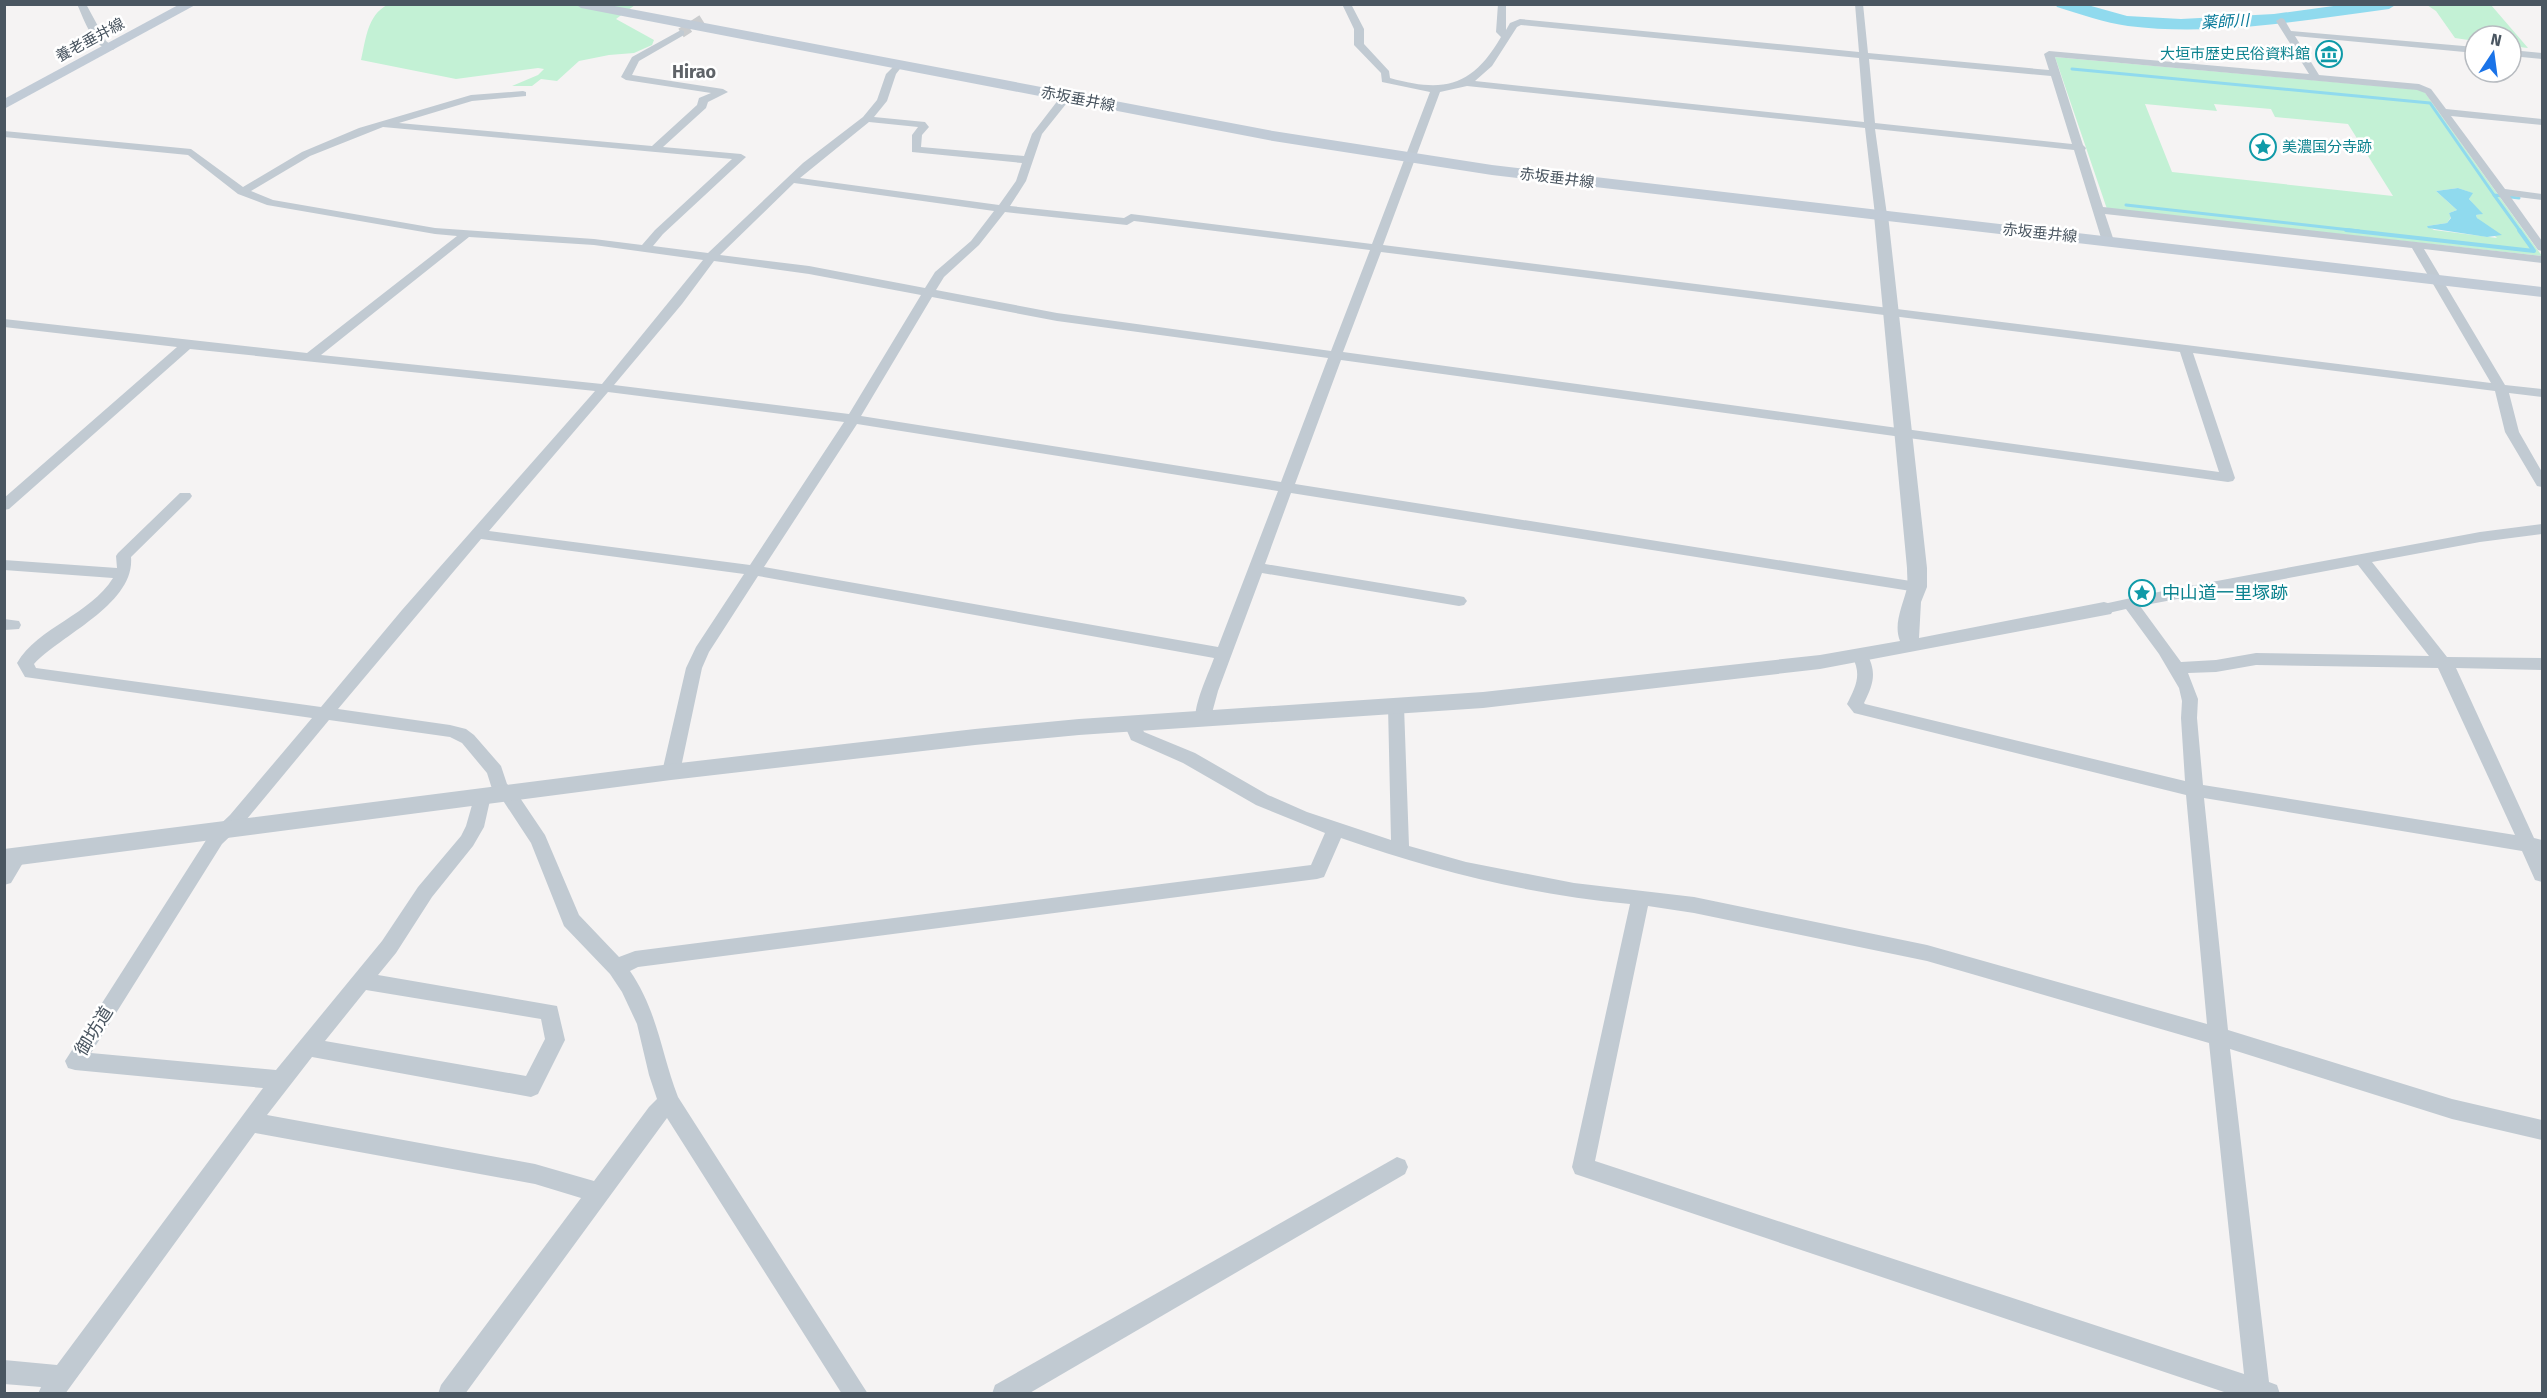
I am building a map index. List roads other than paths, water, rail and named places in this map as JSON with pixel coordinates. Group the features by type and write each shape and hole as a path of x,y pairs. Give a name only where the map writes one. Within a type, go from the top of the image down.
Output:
{"main road":[{"name":"養老垂井線","path":"4,105 191,4"},
{"name":"赤坂垂井線","path":"581,4 1066,97 1409,159 2542,292"}],"street":[{"path":"81,4 102,43 110,48"},
{"path":"1346,4 1359,30 1359,45 1367,56 1386,73 1385,80 1435,91 1467,84 2080,148"},
{"path":"1502,4 1501,30 1507,37"},
{"path":"1859,4 1870,127 1892,312 1917,587 1911,602 1907,634 1912,646"},
{"path":"2281,21 2316,78"},
{"path":"1467,84 1489,65 1513,26 1520,22 2056,74"},
{"path":"654,148 702,106 703,100 723,92 626,77 635,59 681,33"},
{"path":"2289,33 2463,49"},
{"path":"2108,241 2049,54 2419,87 2428,90 2542,249"},
{"path":"2523,54 2542,56"},
{"path":"227,829 605,388 678,301 712,256 794,180 807,165 867,119 882,101 891,74 898,64"},
{"path":"1203,720 1204,710 1255,567 1435,91"},
{"path":"242,192 306,154 382,124 471,98 523,94"},
{"path":"670,772 694,668 702,651 854,419 939,275 975,243 1021,181 1037,134 1066,97"},
{"path":"2444,112 2542,122"},
{"path":"867,119 921,124 924,127 917,135 916,150 1029,160"},
{"path":"382,124 741,157 659,232 646,248"},
{"path":"4,134 190,152 242,192 271,203 465,235 556,238 712,256 809,270 841,278 929,292 1008,310 2228,478 2185,348"},
{"path":"794,180 1000,208 1127,222 1131,217 2542,393"},
{"path":"2501,192 2542,197"},
{"path":"2100,210 2542,259"},
{"path":"310,357 465,235"},
{"path":"2416,245 2501,388 2512,432 2542,483"},
{"path":"4,323 187,345 605,388 854,419 1285,489 1917,587"},
{"path":"4,506 187,345"},
{"path":"185,496 123,556 126,564 124,572 115,587 68,630 43,646 25,663 31,672 460,733 468,739 495,771 499,787 508,794 539,840 571,920 617,968 629,986 647,1024 659,1075 669,1102 856,1394"},
{"path":"4,878 11,857 670,772 963,739 1564,691 1860,656 2163,596 2480,537 2542,529"},
{"path":"478,534 756,571 1225,654"},
{"path":"2362,559 2444,662 2536,846 2542,875"},
{"path":"4,565 124,572"},
{"path":"1255,567 1459,601"},
{"path":"1641,897 1583,1167 2261,1392 2218,1036 2194,790 2189,718 2190,699 2176,668 2152,630 2130,604"},
{"path":"1860,656 1865,664 1868,677 1855,704 1860,709 2194,790 2536,846"},
{"path":"2176,668 2216,666 2256,659 2542,664"},
{"path":"1396,706 1400,850"},
{"path":"1132,724 1137,736 1190,758 1262,800 1301,817 1400,850 1522,882 1574,891 1641,897 1928,953 2218,1036 2452,1109 2542,1130"},
{"path":"4,1372 55,1385 249,1122 389,947 425,892 467,841 475,827 482,796"},
{"name":"御坊道","path":"227,829 216,839 75,1061 281,1080"},
{"path":"617,968 634,959 1317,872 1336,829"},
{"path":"308,1047 531,1087 555,1040 550,1012 361,981"},
{"path":"450,1394 656,1114 669,1102"},
{"path":"249,1122 535,1174 598,1193"},
{"path":"1004,1394 1397,1167"}],"water":[{"path":"2458,188 2473,193 2469,199 2483,214 2476,215 2477,218 2502,235 2487,237 2428,228 2427,226 2447,223 2451,218 2449,213 2457,210 2436,191"}],"waterway":[{"name":"薬師川","path":"2063,4 2127,21 2181,24 2274,19 2389,4"},
{"path":"2072,69 2430,103 2494,195"},
{"path":"2494,195 2519,198"},
{"path":"2494,195 2520,231"},
{"path":"2126,205 2359,231"},
{"path":"2346,230 2534,251 2519,230"}],"tunnel":[{"path":"681,33 703,19"}],"place":[{"name":"大垣市歴史民俗資料館","path":"2329,54"},
{"name":"美濃国分寺跡","path":"2263,147"},
{"name":"中山道一里塚跡","path":"2142,593"}],"district":[{"name":"Hirao","path":"694,72"}]}
